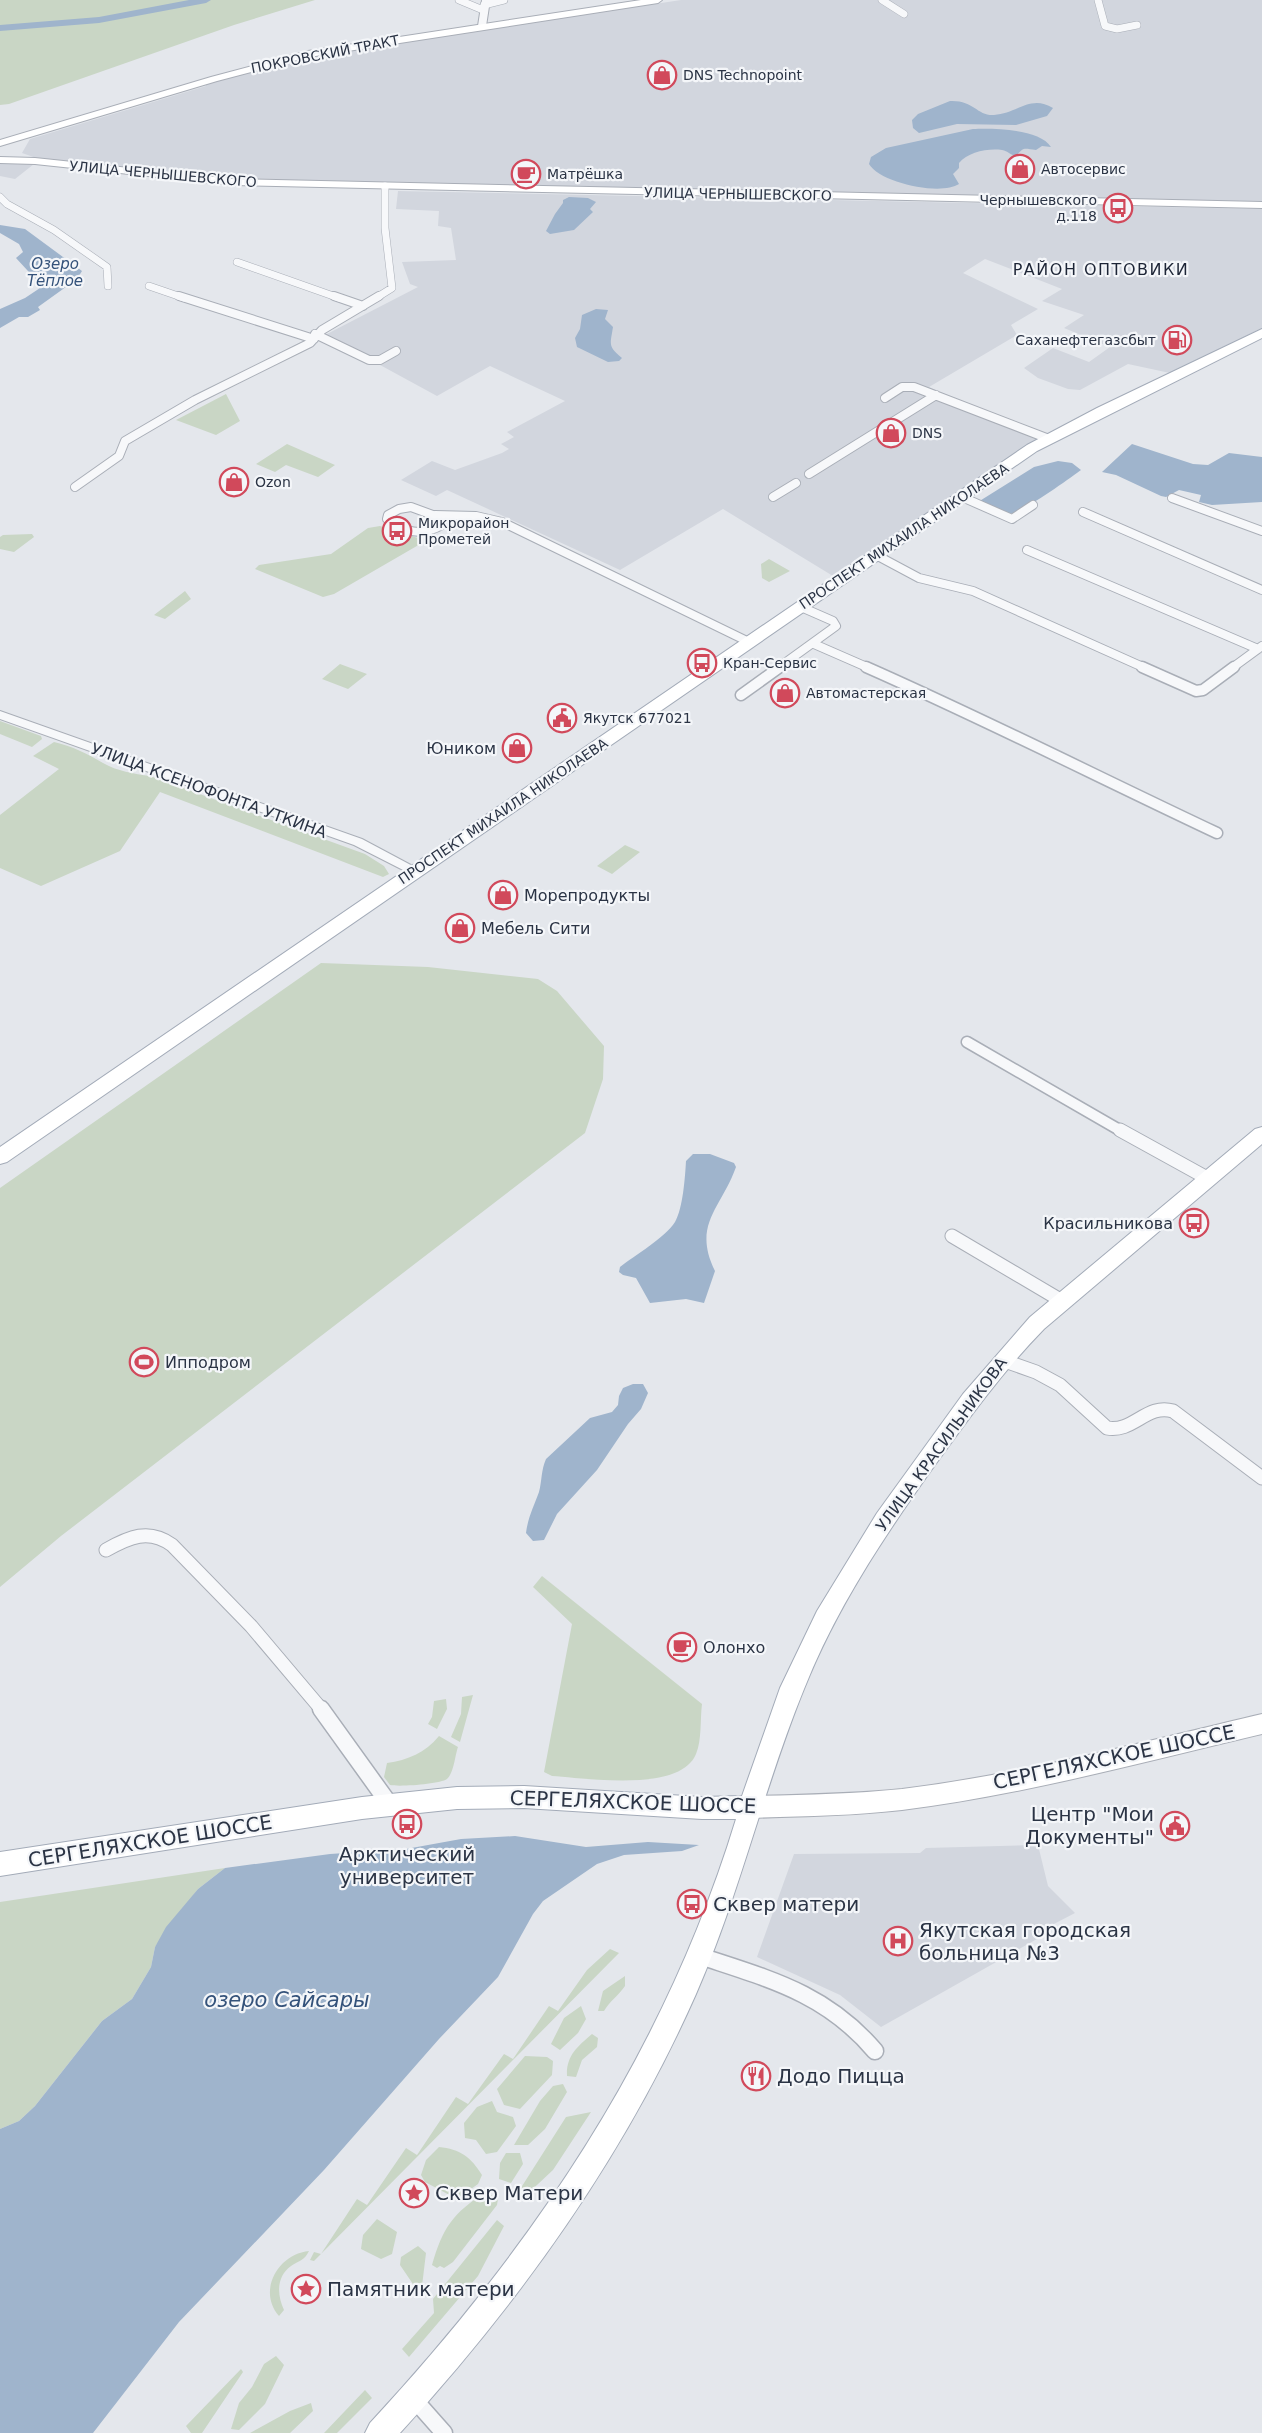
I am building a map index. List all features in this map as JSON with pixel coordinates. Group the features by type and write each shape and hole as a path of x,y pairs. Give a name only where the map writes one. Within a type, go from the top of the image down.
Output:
{"main road":[{"name":"ПОКРОВСКИЙ ТРАКТ","path":"5,147 25,137 273,62 346,47 658,0"},
{"path":"0,159 8,155 5,147"},
{"path":"5,147 35,161"},
{"name":"УЛИЦА ЧЕРНЫШЕВСКОГО","path":"0,159 206,180 1262,205"},
{"name":"ПРОСПЕКТ МИХАИЛА НИКОЛАЕВА","path":"0,1157 1048,439 1262,333"},
{"name":"УЛИЦА КРАСИЛЬНИКОВА","path":"380,2433 413,2398 516,2275 627,2105 700,1956 752,1807 761,1769 812,1644 869,1543 898,1498 1002,1360 1037,1323 1262,1134"},
{"name":"СЕРГЕЛЯХСКОЕ ШОССЕ","path":"0,1864 390,1805 457,1798 524,1797 702,1808 870,1802 924,1796 1056,1771 1262,1724"}],"street":[{"path":"459,0 484,5 504,0"},
{"path":"882,0 904,14"},
{"path":"1098,0 1105,26 1121,29 1137,25"},
{"path":"482,26 484,5"},
{"path":"75,487 119,456 125,441 195,400 309,343 315,336 392,288 385,228 385,186"},
{"path":"0,197 8,204 54,230 107,267 108,286"},
{"path":"237,262 363,306"},
{"path":"149,286 287,332 315,336 369,360 380,360 396,351"},
{"path":"885,398 908,386 936,394 1048,439"},
{"path":"809,474 936,394"},
{"path":"773,497 796,483"},
{"path":"962,496 1012,519 1033,505"},
{"path":"1172,498 1262,531"},
{"path":"469,516 442,525 432,531 420,533 393,524 387,517 394,511 405,508 435,515 469,516 486,517 502,522 749,642"},
{"path":"1083,512 1262,590"},
{"path":"435,515 443,520 442,525"},
{"path":"1027,550 1260,648"},
{"path":"876,555 919,578 973,591 1196,691 1203,690 1260,648"},
{"path":"741,695 836,626 833,621 801,607"},
{"path":"814,644 955,706 1075,767 1217,833"},
{"name":"УЛИЦА КСЕНОФОНТА УТКИНА","path":"0,715 358,843 416,872"},
{"path":"967,1042 1033,1083 1208,1178"},
{"path":"952,1236 1062,1301"},
{"path":"1002,1360 1039,1373 1067,1390 1098,1423 1110,1430 1123,1428 1156,1410 1166,1408 1178,1413 1238,1463 1262,1478"},
{"path":"106,1550 127,1538 153,1535 170,1544 224,1596 281,1661 337,1731 390,1805"},
{"path":"700,1956 810,1996 854,2027 875,2051"},
{"path":"413,2398 444,2433"}],"shaded area":[{"path":"681,0 1262,0 1262,203 239,180 45,161 22,153 30,139 206,86 205,84 287,61 289,63 333,53"},
{"path":"0,163 34,164 15,179 0,176"},
{"path":"398,191 1262,209 1262,328 1170,373 1128,364 1080,390 1068,389 1038,378 1024,368 1053,348 1089,362 1110,347 1064,328 1084,315 1042,301 1062,289 985,259 963,273 1038,309 1011,325 1017,335 929,387 1043,436 833,576 723,509 620,570 447,490 436,496 401,480 432,461 455,470 502,453 509,449 501,444 514,437 507,432 565,401 490,366 437,396 325,335 418,287 410,284 402,262 456,260 451,228 438,226 439,211 396,209"},
{"name":"Якутская городская больница №3","path":"1038,1845 1048,1886 1075,1913 1050,1926 1044,1935 881,2027 840,1995 757,1957 794,1854 920,1853 926,1848"}],"green space":[{"path":"0,0 315,0 234,25 9,104 0,105"},
{"path":"226,394 240,421 216,435 176,420"},
{"path":"287,444 335,465 318,477 286,465 275,472 256,464"},
{"path":"380,526 421,539 422,543 334,594 323,597 255,569 259,565 331,554 368,528"},
{"path":"32,534 34,537 14,552 0,549 0,537 3,535"},
{"path":"769,559 790,571 769,582 762,578 761,564"},
{"path":"185,591 191,599 165,619 154,615"},
{"path":"340,664 367,674 348,689 322,679"},
{"path":"0,721 41,736 42,739 32,747 0,734"},
{"path":"54,742 80,751 108,766 150,776 365,854 384,866 389,874 383,877 160,792 120,851 41,886 0,868 0,815 59,769 33,756"},
{"path":"625,845 640,852 612,874 597,866"},
{"name":"Ипподром","path":"321,963 428,967 538,979 557,991 604,1046 603,1079 585,1133 61,1536 0,1587 0,1188"},
{"path":"542,1576 702,1704 698,1748 687,1766 672,1774 652,1779 631,1780 552,1776 544,1772 572,1624 533,1587"},
{"path":"473,1695 460,1742 451,1737 461,1714 462,1697"},
{"path":"446,1699 447,1709 437,1729 428,1724 432,1717 434,1701"},
{"path":"439,1736 458,1747 453,1768 447,1779 420,1785 390,1785 384,1777 387,1763 416,1755"},
{"path":"225,1868 198,1889 155,1947 151,1967 132,1999 102,2021 35,2106 19,2121 0,2129 0,1902"},
{"path":"610,1949 619,1953 321,2254 357,2199 367,2205 406,2148 417,2155 456,2097 468,2104 504,2054 513,2059 549,2006 558,2011 587,1970"},
{"path":"625,1976 625,1986 622,1990 604,2011 598,2011 603,1991"},
{"path":"581,2006 586,2019 578,2033 560,2050 551,2044 564,2018"},
{"path":"592,2034 598,2038 597,2047 582,2060 576,2077 567,2076 571,2057"},
{"path":"525,2056 547,2057 553,2061 552,2075 520,2109 504,2105 497,2089"},
{"path":"563,2084 567,2092 545,2129 528,2145 514,2145 540,2101 553,2086"},
{"path":"492,2101 497,2112 513,2117 516,2126 497,2152 486,2154 476,2140 465,2138 464,2123 477,2107"},
{"path":"591,2112 553,2170 522,2199 517,2194 566,2117"},
{"path":"439,2147 464,2155 474,2163 482,2175 478,2184 457,2199 425,2182 421,2175 426,2160"},
{"path":"506,2153 520,2153 523,2164 511,2183 499,2179 500,2163"},
{"path":"486,2192 498,2199 497,2205 453,2262 444,2268 432,2265 440,2241 451,2222 465,2207"},
{"path":"377,2219 397,2232 392,2254 381,2259 361,2249 363,2235"},
{"path":"497,2220 504,2226 478,2276 409,2357 402,2349 434,2313 433,2299"},
{"path":"418,2246 426,2253 422,2286 415,2287 400,2265 401,2257"},
{"path":"309,2251 303,2259 286,2270 280,2281 279,2292 284,2310 279,2316 270,2296 274,2275 288,2259"},
{"path":"314,2252 321,2254 314,2261 310,2260"},
{"path":"276,2356 284,2365 265,2404 239,2430 231,2429 239,2403 252,2387 264,2364"},
{"path":"241,2369 243,2372 202,2433 191,2433 186,2426"},
{"path":"365,2390 372,2398 337,2433 324,2433"},
{"path":"311,2403 313,2411 290,2433 250,2433 290,2411"}],"water":[{"path":"950,101 965,103 988,115 1002,114 1037,103 1053,108 1047,116 1016,125 957,124 919,133 913,128 912,120 918,114"},
{"path":"973,129 1027,133 1037,136 1051,147 1042,146 1036,150 1024,149 1016,156 997,150 985,150 973,154 959,163 959,168 953,174 959,184 939,189 898,182 875,171 869,164 871,157 886,148"},
{"path":"569,197 588,198 596,202 590,209 593,212 574,230 550,234 546,231 563,200"},
{"name":"Озеро Тёплое","path":"0,225 25,229 82,271 77,279 38,307 40,310 28,317 19,317 0,328 0,309 25,298 40,288 39,283 16,258 23,252 19,244 0,233"},
{"path":"596,309 608,310 605,319 613,327 611,345 622,358 619,361 608,362 577,347 575,338 580,329 582,315"},
{"path":"1132,444 1193,464 1208,465 1229,453 1262,457 1262,502 1212,505 1199,502 1201,495 1179,490 1166,497 1116,475 1102,472"},
{"path":"1058,461 1072,463 1081,470 1019,511 1000,512 978,502 1034,467"},
{"path":"693,1154 710,1154 734,1163 736,1167 711,1217 708,1229 706,1241 715,1271 704,1303 686,1299 650,1303 636,1278 623,1275 619,1272 620,1267 657,1240 675,1222 682,1201 686,1161"},
{"path":"633,1384 643,1384 648,1393 641,1409 597,1470 557,1514 544,1540 533,1541 526,1533 539,1492 546,1459 590,1418 612,1412 618,1405 623,1388"},
{"name":"озеро Сайсары","path":"515,1836 586,1847 648,1842 699,1845 682,1851 624,1855 597,1864 543,1901 533,1914 498,1977 439,2039 324,2170 179,2322 93,2433 0,2433 0,2129 19,2121 35,2106 102,2021 132,1999 151,1967 155,1947 166,1927 198,1889 225,1868 330,1854 406,1849 461,1839"}],"waterway":[{"path":"0,28 99,20 206,0"}],"place":[{"name":"DNS Technopoint","path":"662,75"},
{"name":"Автосервис","path":"1020,169"},
{"name":"Матрёшка","path":"526,174"},
{"name":"Чернышевского д.118","path":"1118,208"},
{"name":"Саханефтегазсбыт","path":"1177,340"},
{"name":"DNS","path":"891,433"},
{"name":"Ozon","path":"234,482"},
{"name":"Микрорайон Прометей","path":"397,531"},
{"name":"Кран-Сервис","path":"702,663"},
{"name":"Автомастерская","path":"785,693"},
{"name":"Якутск 677021","path":"562,718"},
{"name":"Юником","path":"517,748"},
{"name":"Морепродукты","path":"503,895"},
{"name":"Мебель Сити","path":"460,928"},
{"name":"Красильникова","path":"1194,1223"},
{"name":"Ипподром","path":"144,1362"},
{"name":"Олонхо","path":"682,1647"},
{"name":"Арктический университет","path":"407,1824"},
{"name":"Центр \"Мои Документы\"","path":"1175,1826"},
{"name":"Сквер матери","path":"692,1904"},
{"name":"Якутская городская больница №3","path":"898,1941"},
{"name":"Додо Пицца","path":"756,2076"},
{"name":"Сквер Матери","path":"414,2193"},
{"name":"Памятник матери","path":"306,2289"}],"district":[{"name":"РАЙОН ОПТОВИКИ","path":"1101,269"}]}
